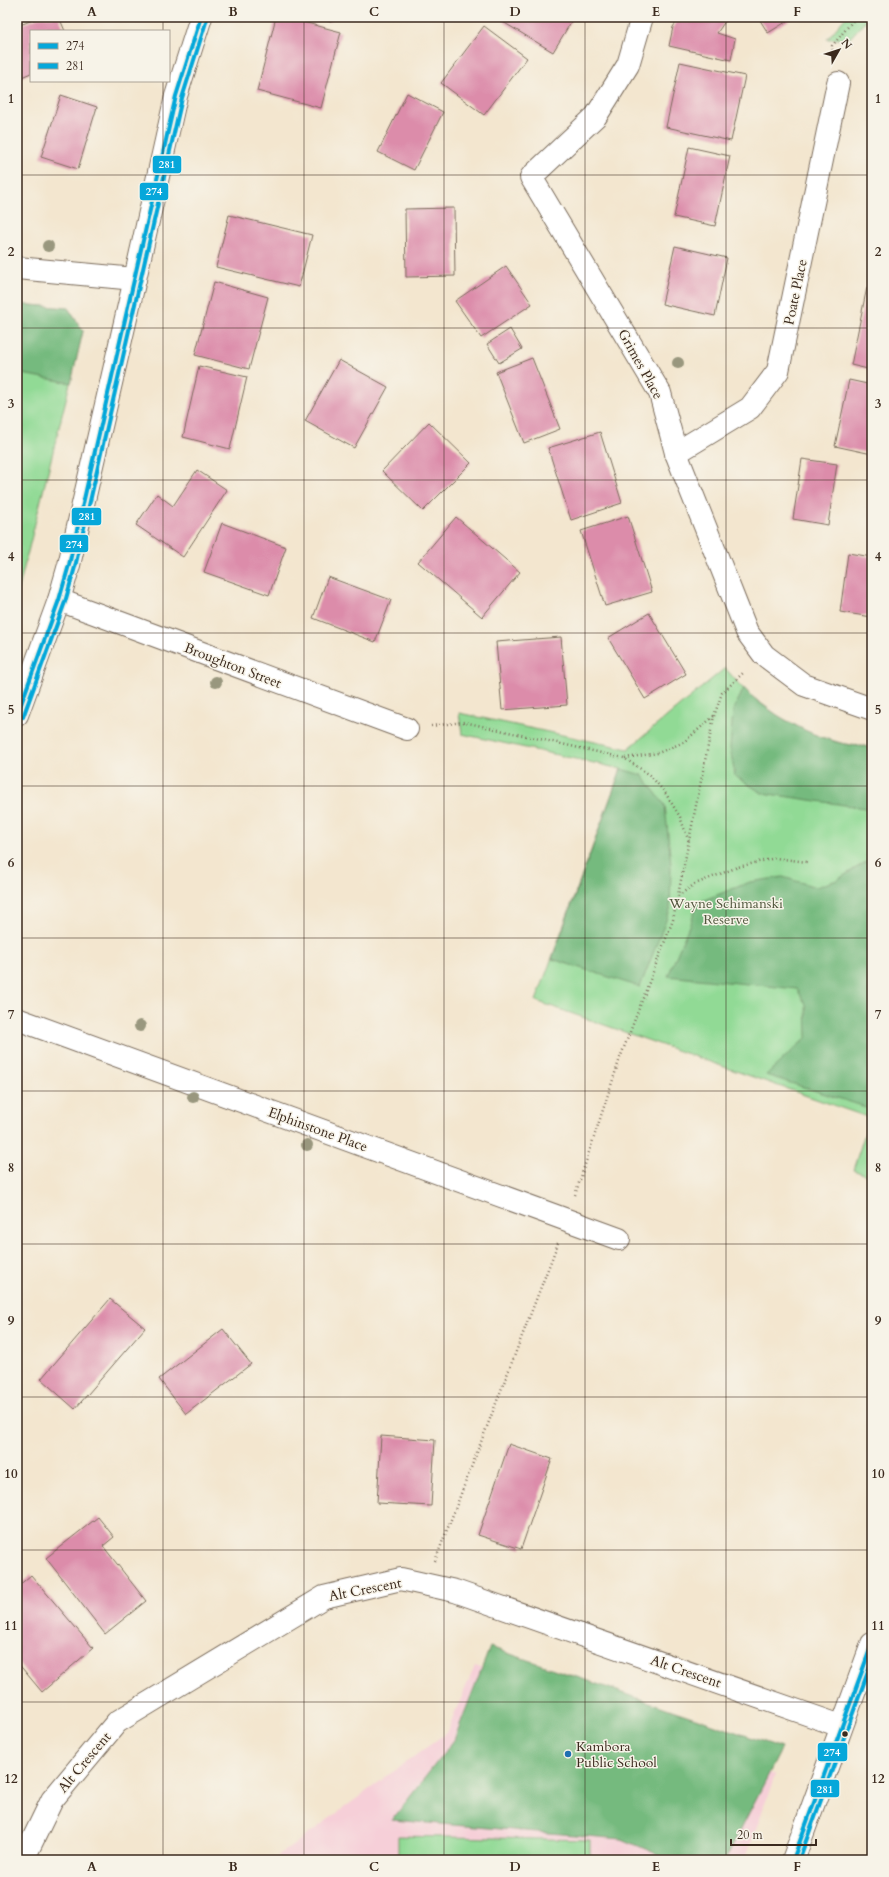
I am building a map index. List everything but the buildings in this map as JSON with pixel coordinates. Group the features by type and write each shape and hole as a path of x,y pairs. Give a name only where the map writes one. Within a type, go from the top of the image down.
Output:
{"street":[{"path":"17,715 59,600 135,279 176,96 201,17"},
{"name":"Grimes Place","path":"642,17 628,65 596,116 531,177 660,393 676,453 747,632 764,655 804,685 872,710"},
{"name":"Poate Place","path":"676,453 750,408 778,371 838,83"},
{"path":"17,268 135,279"},
{"name":"Broughton Street","path":"59,600 407,729"},
{"name":"Elphinstone Place","path":"17,1018 619,1240"},
{"name":"Alt Crescent","path":"23,1860 52,1800 117,1722 324,1597 401,1579 462,1594 841,1726"},
{"path":"793,1860 872,1644"}],"path":[{"path":"838,83 832,46 856,17"},
{"path":"429,1585 436,1556 567,1221 620,1058 673,920 714,716 722,693 764,655"},
{"path":"407,729 464,722 624,758 658,754 684,742 714,716"},
{"path":"624,758 650,775 666,794 680,816 689,843"},
{"path":"678,896 695,884 738,867 775,858 807,862"}],"shaded area":[{"name":"Kambora Public School","path":"475,1666 775,1775 745,1860 273,1860 446,1733"}],"green space":[{"path":"846,17 869,17 849,39 827,39"},
{"path":"17,304 68,308 83,331 17,596"},
{"path":"17,304 68,308 83,331 71,383 17,373"},
{"name":"Wayne Schimanski Reserve","path":"725,668 748,694 780,717 812,734 844,744 872,747 872,1177 853,1170 870,1118 536,1001 621,769 462,734 459,713 628,749"},
{"path":"744,688 764,706 777,715 805,730 832,741 848,745 872,747 872,809 762,793 735,776 730,748 733,711"},
{"path":"621,769 642,775 665,805 671,865 670,910 640,987 552,959"},
{"path":"872,858 872,1109 766,1075 807,1037 806,1005 797,989 668,976 699,902 750,882 783,877 816,887 837,880"},
{"name":"Kambora Public School","path":"490,1647 782,1748 725,1860 671,1860 622,1839 392,1820 454,1740"},
{"path":"398,1836 590,1840 590,1860 398,1860"}],"transit line":[{"name":"274","path":"17,715 59,600 69,565 176,96 201,17"},
{"name":"281","path":"23,717 65,602 75,567 182,98 207,19"},
{"name":"274","path":"793,1860 872,1644"},
{"name":"281","path":"799,1860 872,1661"}],"place":[{"name":"Kambora Public School","path":"568,1754"}]}
